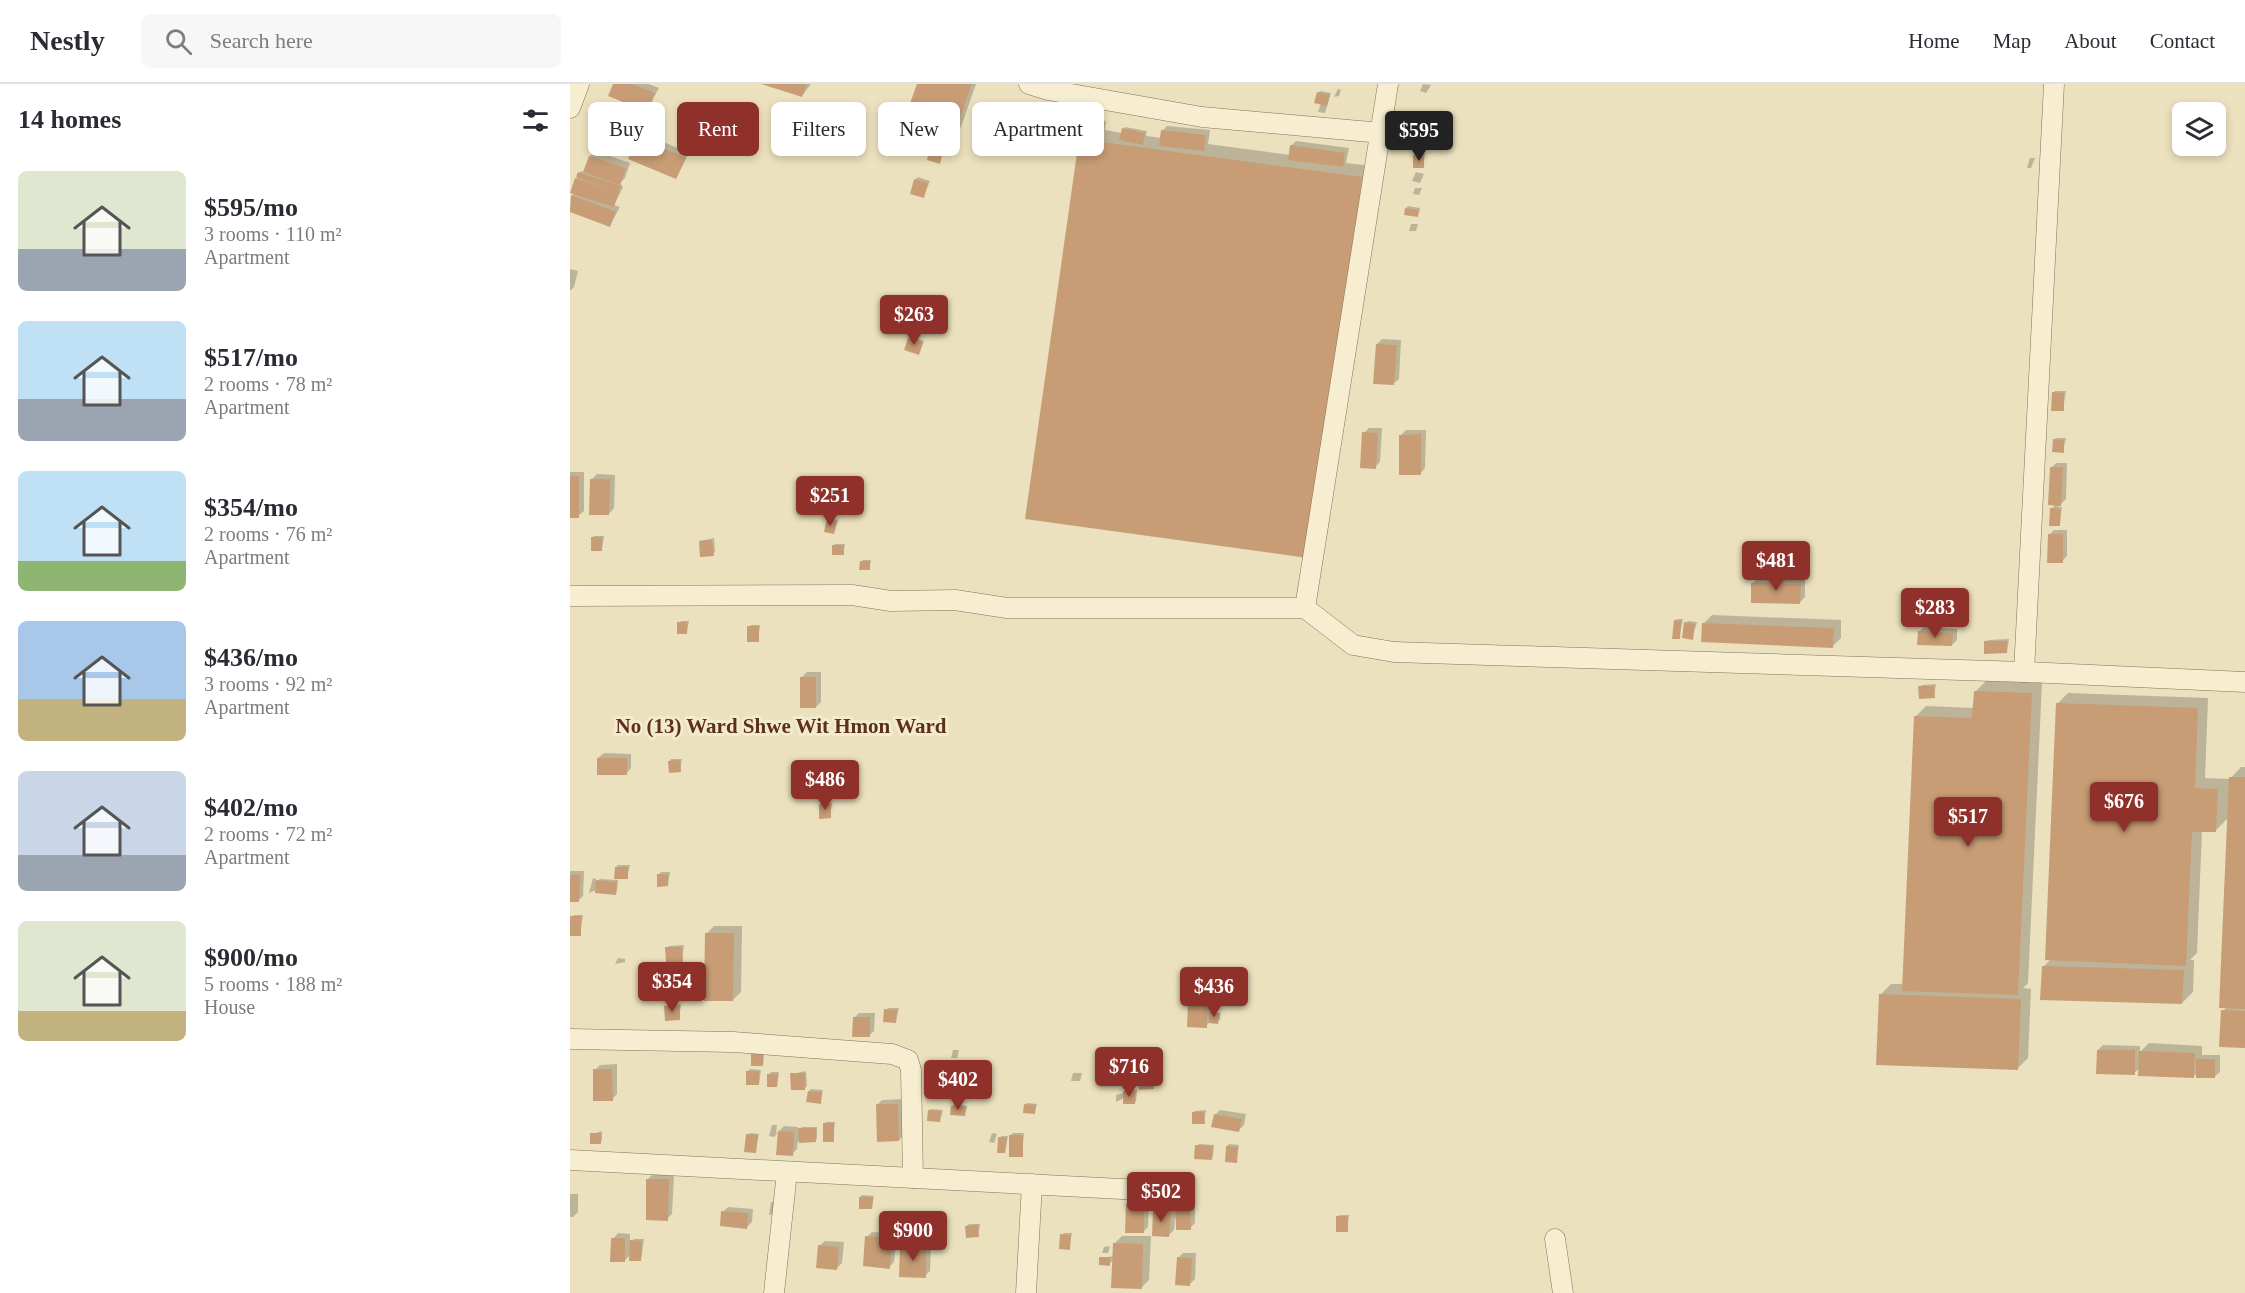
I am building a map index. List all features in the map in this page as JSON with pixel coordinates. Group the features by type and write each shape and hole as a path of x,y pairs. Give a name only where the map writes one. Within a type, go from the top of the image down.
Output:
{"street":[{"path":"570,108 579,84"},
{"path":"1029,84 1048,90 1202,117 1383,133"},
{"path":"1305,608 1383,133 1388,84"},
{"path":"2024,672 2054,84"},
{"path":"570,596 852,595 891,601 955,600 1007,608 1305,608 1353,645 1394,652 2024,672 2245,682"},
{"path":"570,1039 734,1042 892,1054 908,1060 911,1070 913,1178"},
{"path":"570,1160 1179,1192"},
{"path":"774,1293 787,1172"},
{"path":"1026,1293 1032,1184"},
{"path":"1556,1239 1563,1293"}],"building":[{"path":"613,84 632,84 655,93 652,102 623,102 608,96"},
{"path":"761,84 807,84 802,97"},
{"path":"917,84 972,84 960,117 960,102 910,102"},
{"path":"1317,92 1330,95 1327,106 1314,103"},
{"path":"1122,128 1145,133 1143,145 1119,140"},
{"path":"1161,130 1206,135 1204,151 1159,146"},
{"path":"1104,142 1362,177 1308,558 1025,519 1077,156 1104,156"},
{"path":"1290,145 1345,153 1343,167 1288,160"},
{"path":"665,149 686,158 676,179 628,159 629,156 665,156"},
{"path":"1413,155 1424,155 1424,168 1413,168"},
{"path":"589,156 626,168 620,185 583,172"},
{"path":"928,156 942,156 940,164 927,160"},
{"path":"578,172 621,186 614,207 570,193 575,178 613,190 576,177"},
{"path":"914,179 928,183 924,198 910,194"},
{"path":"571,195 616,212 610,227 570,212"},
{"path":"1405,208 1419,210 1418,217 1404,215"},
{"path":"908,338 923,343 919,355 904,350"},
{"path":"1376,344 1397,345 1394,385 1373,384"},
{"path":"2052,392 2064,393 2064,411 2051,411"},
{"path":"1362,432 1378,433 1376,469 1360,468"},
{"path":"1421,434 1421,475 1399,475 1399,435"},
{"path":"2053,439 2064,440 2064,453 2052,452"},
{"path":"2050,467 2063,467 2061,506 2048,505"},
{"path":"570,476 579,476 579,518 570,518"},
{"path":"590,479 610,479 609,515 589,515"},
{"path":"2050,508 2061,509 2060,526 2049,526"},
{"path":"827,519 837,522 834,534 824,532"},
{"path":"2048,534 2063,534 2063,563 2047,563"},
{"path":"591,537 602,537 602,551 591,551"},
{"path":"712,540 714,556 700,557 699,541"},
{"path":"832,545 844,545 844,555 832,555"},
{"path":"860,561 870,561 870,570 859,570"},
{"path":"1768,574 1784,575 1784,584 1801,584 1800,604 1751,603 1751,583 1768,583"},
{"path":"1674,620 1681,621 1680,639 1672,639"},
{"path":"677,622 687,622 687,634 677,634"},
{"path":"1684,622 1695,624 1693,640 1682,638"},
{"path":"1702,623 1834,628 1833,648 1701,642"},
{"path":"747,626 759,626 759,642 747,642"},
{"path":"1918,631 1953,633 1952,646 1917,645"},
{"path":"1984,641 2007,641 2007,653 1984,654"},
{"path":"800,677 816,677 816,708 800,708"},
{"path":"1918,686 1934,686 1935,698 1919,699"},
{"path":"1974,691 2032,693 2018,995 1902,991 1914,716 1972,718"},
{"path":"2056,703 2198,708 2195,788 2218,789 2216,832 2192,832 2186,966 2045,960"},
{"path":"597,758 627,758 627,775 597,775"},
{"path":"680,760 681,772 669,773 668,761"},
{"path":"2229,777 2245,777 2245,1009 2219,1008"},
{"path":"819,804 831,804 831,818 819,819"},
{"path":"615,867 628,867 628,879 614,879"},
{"path":"657,874 668,874 668,886 657,887"},
{"path":"570,875 580,875 579,902 570,902"},
{"path":"596,880 617,882 616,895 595,893"},
{"path":"570,916 581,916 581,936 570,936"},
{"path":"705,933 734,933 733,1001 704,1001"},
{"path":"665,947 682,947 683,962 666,962"},
{"path":"2042,966 2184,970 2182,1004 2040,1000"},
{"path":"1879,994 2021,999 2018,1070 1876,1065"},
{"path":"1188,1003 1207,1003 1207,1028 1187,1027"},
{"path":"664,1006 680,1006 680,1020 665,1021"},
{"path":"884,1009 897,1010 896,1023 883,1022"},
{"path":"2221,1010 2245,1011 2245,1048 2219,1047"},
{"path":"1210,1012 1220,1013 1218,1024 1209,1023"},
{"path":"853,1017 870,1017 870,1037 852,1037"},
{"path":"2097,1050 2135,1050 2135,1075 2096,1074"},
{"path":"2139,1051 2195,1053 2194,1078 2138,1076"},
{"path":"751,1053 764,1053 763,1066 751,1066"},
{"path":"2196,1059 2215,1059 2215,1078 2196,1078"},
{"path":"593,1069 612,1069 613,1101 593,1101"},
{"path":"746,1071 759,1071 759,1085 746,1085"},
{"path":"790,1073 805,1073 805,1090 791,1090"},
{"path":"767,1074 778,1074 777,1087 767,1087"},
{"path":"1153,1077 1154,1089 1139,1090 1138,1079"},
{"path":"808,1091 822,1092 821,1104 806,1102"},
{"path":"1123,1091 1135,1092 1135,1104 1123,1104"},
{"path":"876,1104 898,1104 899,1141 877,1142"},
{"path":"1024,1104 1036,1105 1035,1114 1023,1113"},
{"path":"951,1106 966,1107 965,1116 950,1115"},
{"path":"928,1110 941,1111 940,1122 927,1121"},
{"path":"1192,1112 1204,1112 1205,1124 1192,1124"},
{"path":"1214,1114 1242,1119 1239,1132 1211,1127"},
{"path":"823,1123 834,1123 834,1142 823,1142"},
{"path":"798,1128 816,1128 816,1142 799,1143"},
{"path":"778,1131 794,1132 793,1156 776,1155"},
{"path":"590,1133 601,1133 601,1144 590,1144"},
{"path":"746,1134 758,1135 756,1153 744,1152"},
{"path":"1009,1135 1023,1135 1023,1157 1009,1157"},
{"path":"998,1137 1007,1138 1005,1153 997,1153"},
{"path":"1195,1145 1213,1146 1212,1160 1194,1159"},
{"path":"1226,1146 1238,1147 1237,1163 1225,1162"},
{"path":"646,1179 669,1179 668,1221 646,1220"},
{"path":"859,1197 873,1197 872,1209 859,1209"},
{"path":"1175,1200 1190,1200 1191,1230 1176,1230"},
{"path":"1126,1204 1144,1204 1144,1233 1125,1233"},
{"path":"1153,1209 1171,1210 1169,1237 1152,1236"},
{"path":"721,1211 748,1213 747,1229 720,1226"},
{"path":"1336,1216 1348,1216 1348,1232 1336,1232"},
{"path":"978,1225 979,1237 966,1238 965,1226"},
{"path":"1060,1234 1071,1235 1070,1250 1059,1249"},
{"path":"865,1236 892,1238 890,1269 863,1266"},
{"path":"611,1238 625,1238 625,1262 610,1262"},
{"path":"630,1240 642,1241 641,1261 629,1261"},
{"path":"1113,1243 1143,1244 1142,1289 1111,1288"},
{"path":"818,1245 839,1247 837,1270 816,1268"},
{"path":"900,1246 926,1247 926,1278 899,1277"},
{"path":"1099,1257 1110,1257 1110,1266 1099,1265"},
{"path":"1177,1257 1192,1258 1190,1286 1175,1285"}],"district":[{"name":"No (13) Ward Shwe Wit Hmon Ward","path":"781,726"}]}
